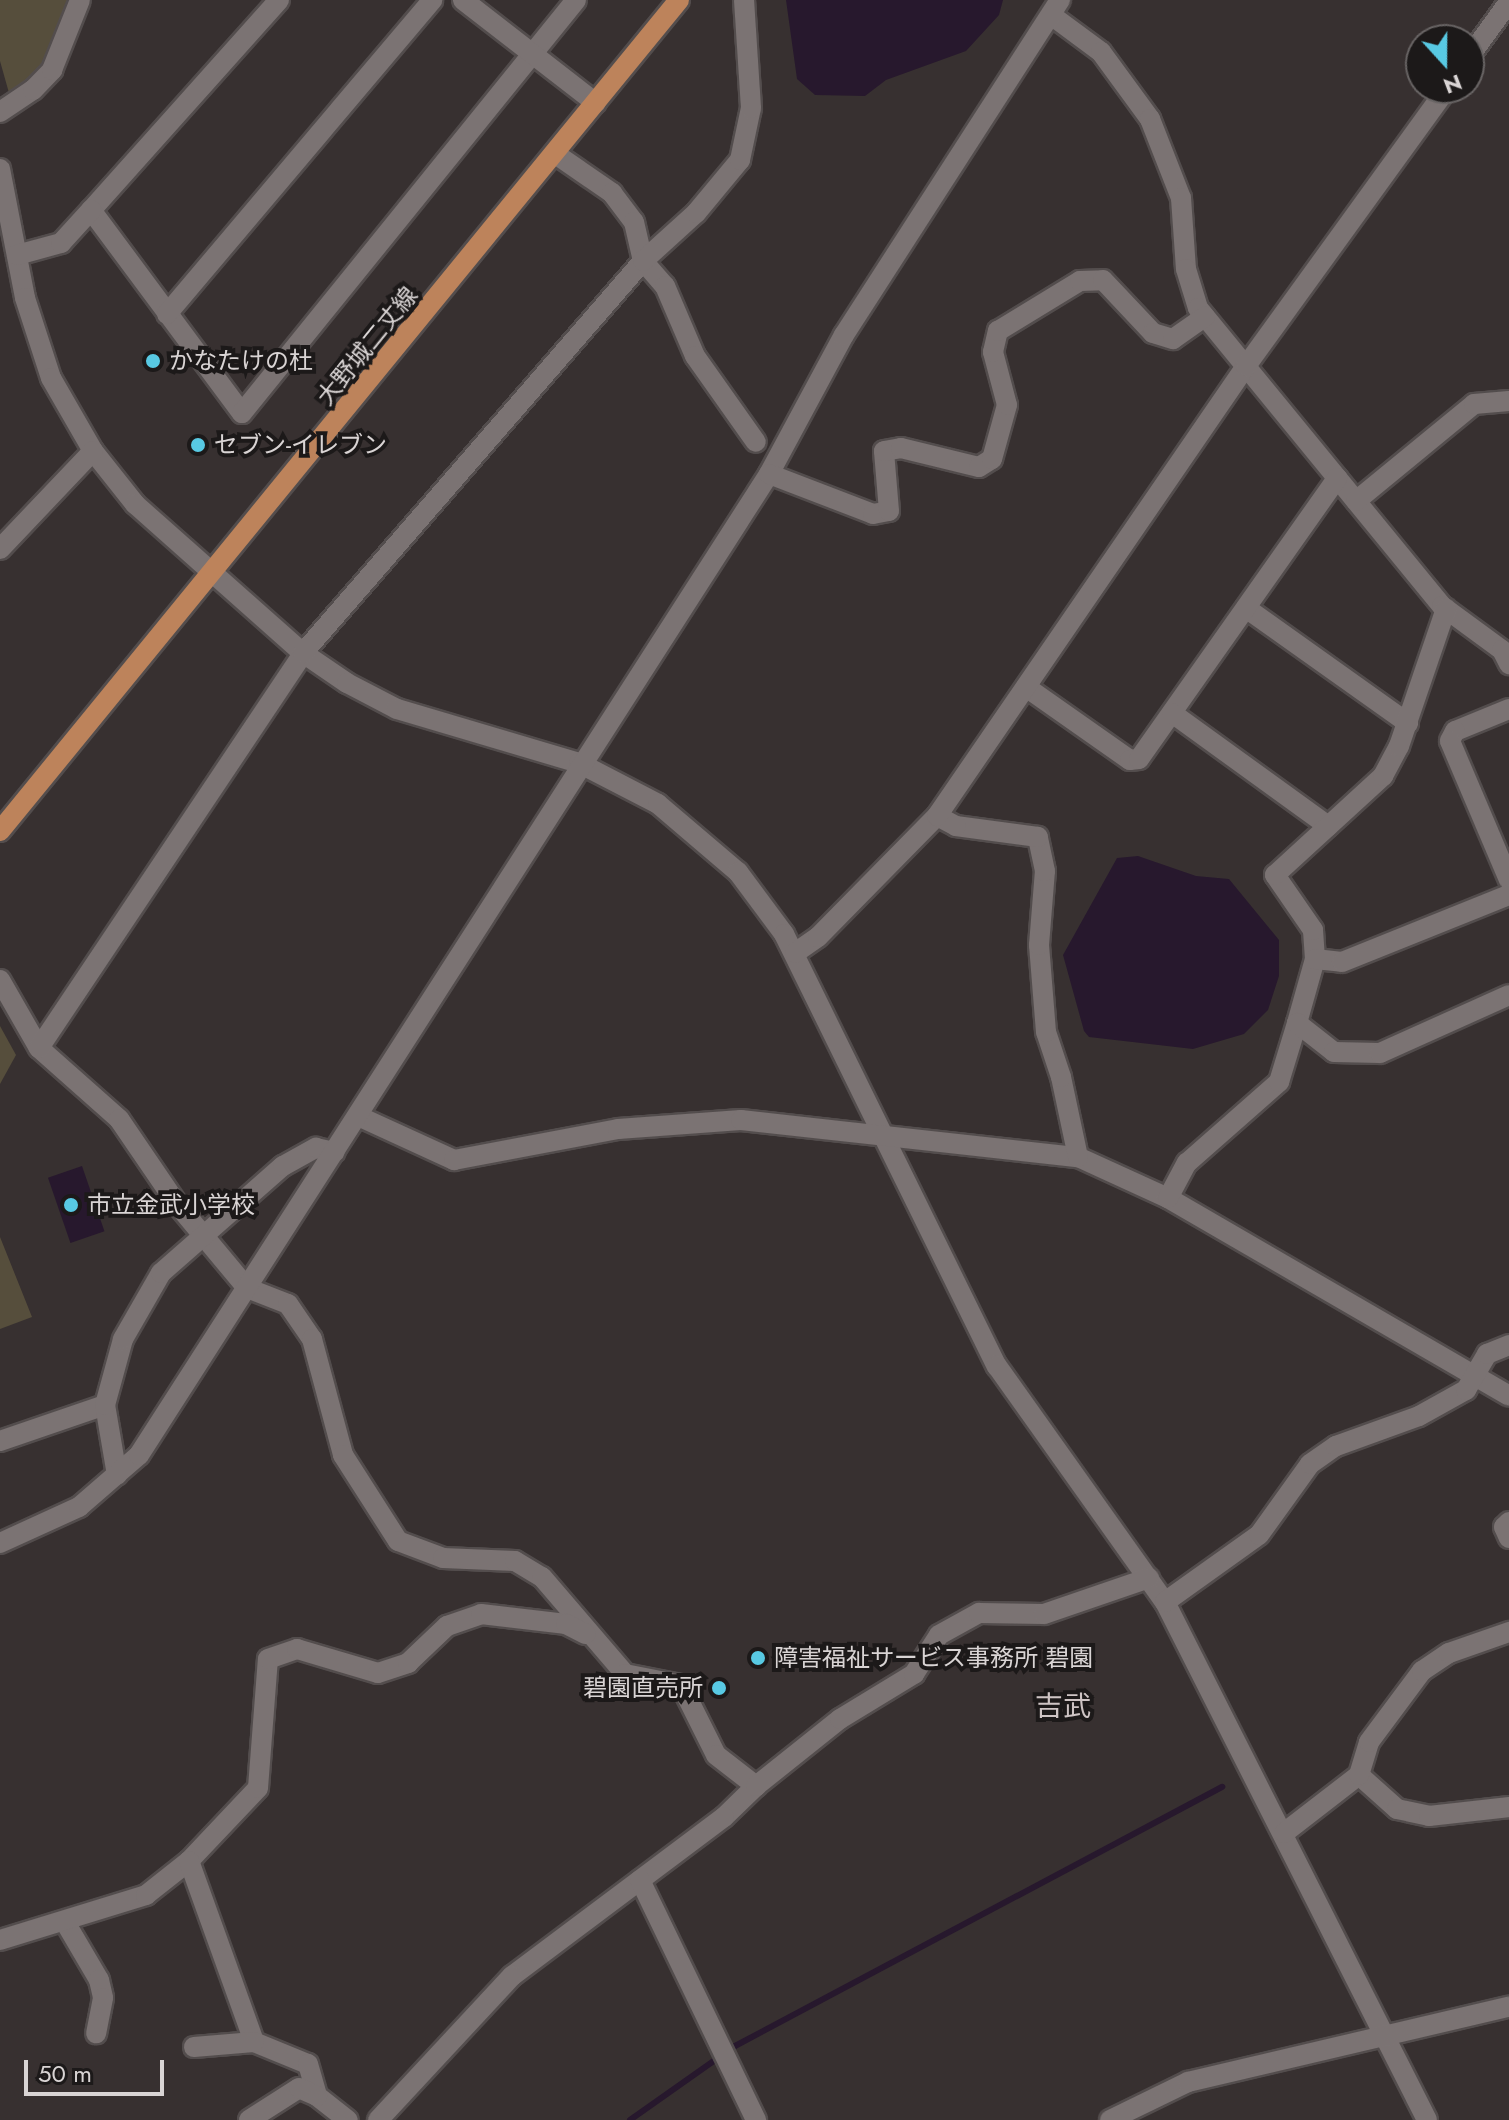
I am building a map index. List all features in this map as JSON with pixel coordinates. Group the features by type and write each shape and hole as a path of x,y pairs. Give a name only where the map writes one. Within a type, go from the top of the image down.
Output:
{"main road":[{"name":"大野城二丈線","path":"0,831 557,155 679,0"}],"street":[{"path":"0,112 24,98 52,70 80,0"},
{"path":"17,255 61,243 279,0"},
{"path":"167,314 432,0"},
{"path":"463,0 596,103"},
{"path":"91,210 242,413 576,0"},
{"path":"39,1048 303,653 643,261 696,213 740,160 751,108 744,0"},
{"path":"1485,35 1509,2"},
{"path":"1,1539 79,1507 139,1455 358,1116 579,763 769,474 844,335 1056,8 1101,52 1150,119 1181,198 1186,269 1205,317 1446,609 1507,654"},
{"path":"795,953 818,937 937,816 1246,366 1435,104"},
{"path":"557,155 612,193 634,222 643,261 665,286 714,389 756,442"},
{"path":"0,169 17,255 51,378 93,451 135,504 303,653 397,709 579,763 658,804 702,837 738,872 795,953 997,1366 1165,1602 1427,2120"},
{"path":"769,474 873,514 889,511 884,451 901,448 979,467 992,459 1007,405 993,352 998,331 1080,281 1103,280 1153,333 1173,339 1205,317"},
{"path":"1356,501 1474,404 1509,401"},
{"path":"0,549 93,451"},
{"path":"1026,687 1130,760 1139,759 1337,478"},
{"path":"1246,608 1408,723"},
{"path":"1168,1198 1187,1163 1279,1082 1315,959 1313,930 1275,875 1383,776 1408,723 1446,609"},
{"path":"1509,709 1455,731 1450,741 1509,880"},
{"path":"1172,713 1328,826"},
{"path":"937,816 956,826 1038,837 1045,871 1039,945 1046,1032 1061,1077 1078,1157"},
{"path":"1315,959 1342,962 1509,895"},
{"path":"0,980 39,1048 119,1119 200,1235 247,1288 288,1304 312,1339 343,1455 398,1541 443,1558 515,1561 542,1577 625,1674 681,1685 716,1755 756,1786"},
{"path":"1297,1023 1334,1052 1380,1053 1509,995"},
{"path":"358,1116 454,1160 695,1121 884,1134 1078,1157 1168,1198 1476,1374 1509,1396"},
{"path":"117,1475 105,1405 123,1339 161,1273 200,1235 283,1166 316,1148 335,1152"},
{"path":"1165,1602 1259,1535 1310,1464 1336,1446 1419,1416 1466,1390 1487,1354 1509,1345"},
{"path":"0,1441 105,1405"},
{"path":"1509,1522 1504,1527 1509,1538"},
{"path":"378,2120 512,1976 724,1817 756,1786 840,1719 914,1674 939,1635 979,1613 1044,1614 1149,1578"},
{"path":"0,1940 146,1895 189,1861 258,1788 268,1659 297,1649 378,1673 408,1663 447,1626 481,1614 566,1624 590,1636"},
{"path":"1284,1833 1359,1775 1369,1742 1422,1671 1449,1653 1509,1632"},
{"path":"1359,1775 1397,1809 1429,1816 1509,1807"},
{"path":"189,1861 254,2042"},
{"path":"640,1880 756,2120"},
{"path":"65,1922 99,1980 103,1998 96,2033"},
{"path":"1110,2120 1188,2082 1509,2007"},
{"path":"194,2047 254,2042 308,2064 317,2096"},
{"path":"249,2120 299,2088 317,2096 348,2120"}],"shaded area":[{"path":"0,0 71,0 48,67 11,100 0,61"},
{"path":"786,0 1003,0 999,15 966,51 886,80 865,96 815,95 797,79"},
{"path":"1138,856 1196,876 1229,879 1279,940 1279,976 1268,1010 1244,1034 1193,1049 1089,1037 1084,1031 1063,955 1117,858"},
{"path":"0,1026 16,1055 0,1084"},
{"path":"82,1166 104,1231 70,1243 48,1178"},
{"path":"0,1237 32,1317 0,1329"}],"waterway":[{"path":"630,2120 735,2046 1222,1787"}],"place":[{"name":"かなたけの杜","path":"153,361"},
{"name":"セブン-イレブン","path":"198,445"},
{"name":"市立金武小学校","path":"71,1205"},
{"name":"障害福祉サービス事務所 碧園","path":"758,1658"},
{"name":"碧園直売所","path":"719,1688"}],"district":[{"name":"吉武","path":"1063,1707"}]}
